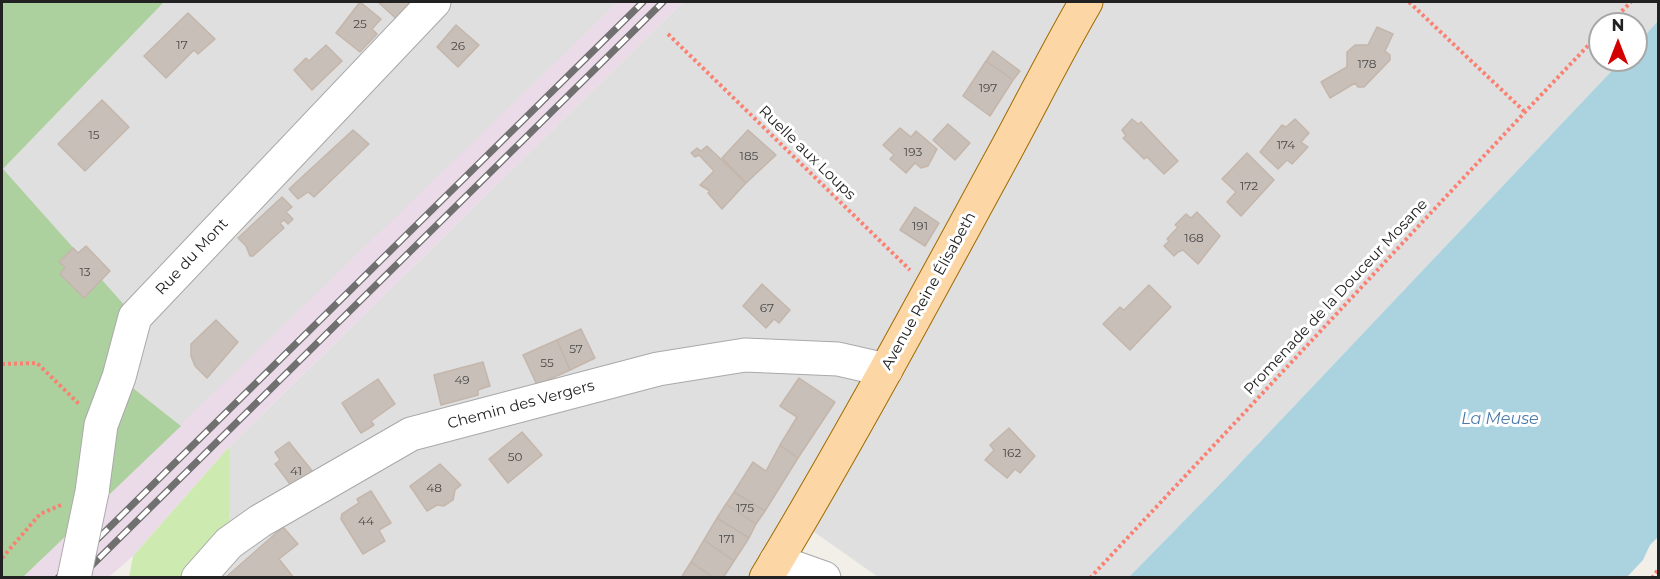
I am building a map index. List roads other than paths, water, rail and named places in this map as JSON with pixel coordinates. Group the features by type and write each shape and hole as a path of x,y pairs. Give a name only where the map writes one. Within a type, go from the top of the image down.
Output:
{"main road":[{"name":"Avenue Reine Élisabeth","path":"771,569 886,370 1086,2"}],"street":[{"name":"Rue du Mont","path":"74,578 92,492 101,425 119,377 135,317 434,2"},
{"name":"Chemin des Vergers","path":"198,578 229,543 260,521 411,434 658,369 745,355 838,359 886,370"},
{"path":"771,569 824,578"}],"water":[{"name":"La Meuse","path":"1658,21 1658,537 1650,545 1643,560 1627,577 1129,577 1225,479 1611,72 1648,72 1648,32"}],"railway":[{"path":"58,578 643,2"},
{"path":"79,578 663,2"}]}
